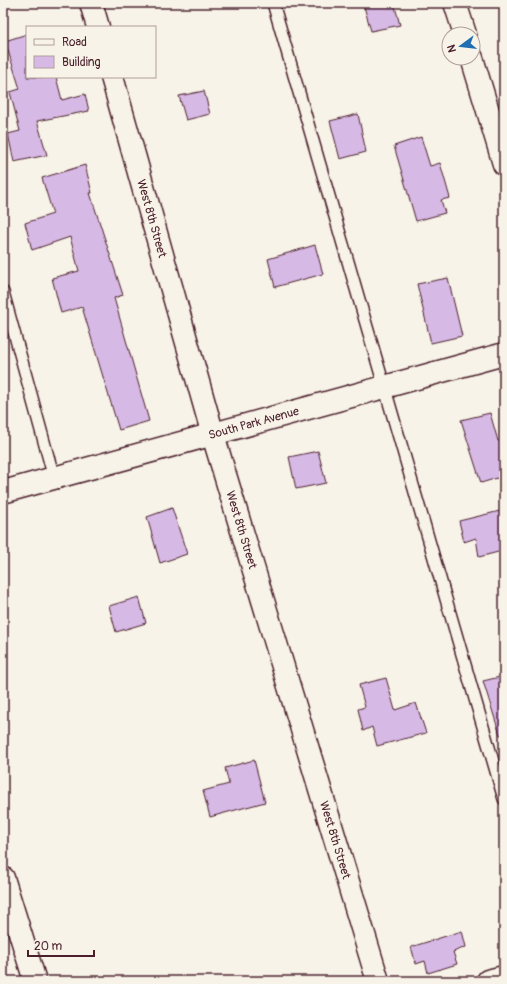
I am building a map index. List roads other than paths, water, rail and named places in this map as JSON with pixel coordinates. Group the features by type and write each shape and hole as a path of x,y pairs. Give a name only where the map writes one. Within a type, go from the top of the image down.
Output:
{"street":[{"path":"91,3 98,26"},
{"path":"456,3 463,26"},
{"path":"474,66 504,164"},
{"name":"West 8th Street","path":"112,78 213,435 378,981"},
{"name":"South Park Avenue","path":"3,492 504,354"},
{"path":"3,878 35,981"},
{"path":"488,981 504,977"}],"lane":[{"path":"273,3 383,388 504,799"},
{"path":"3,292 54,478"}]}
